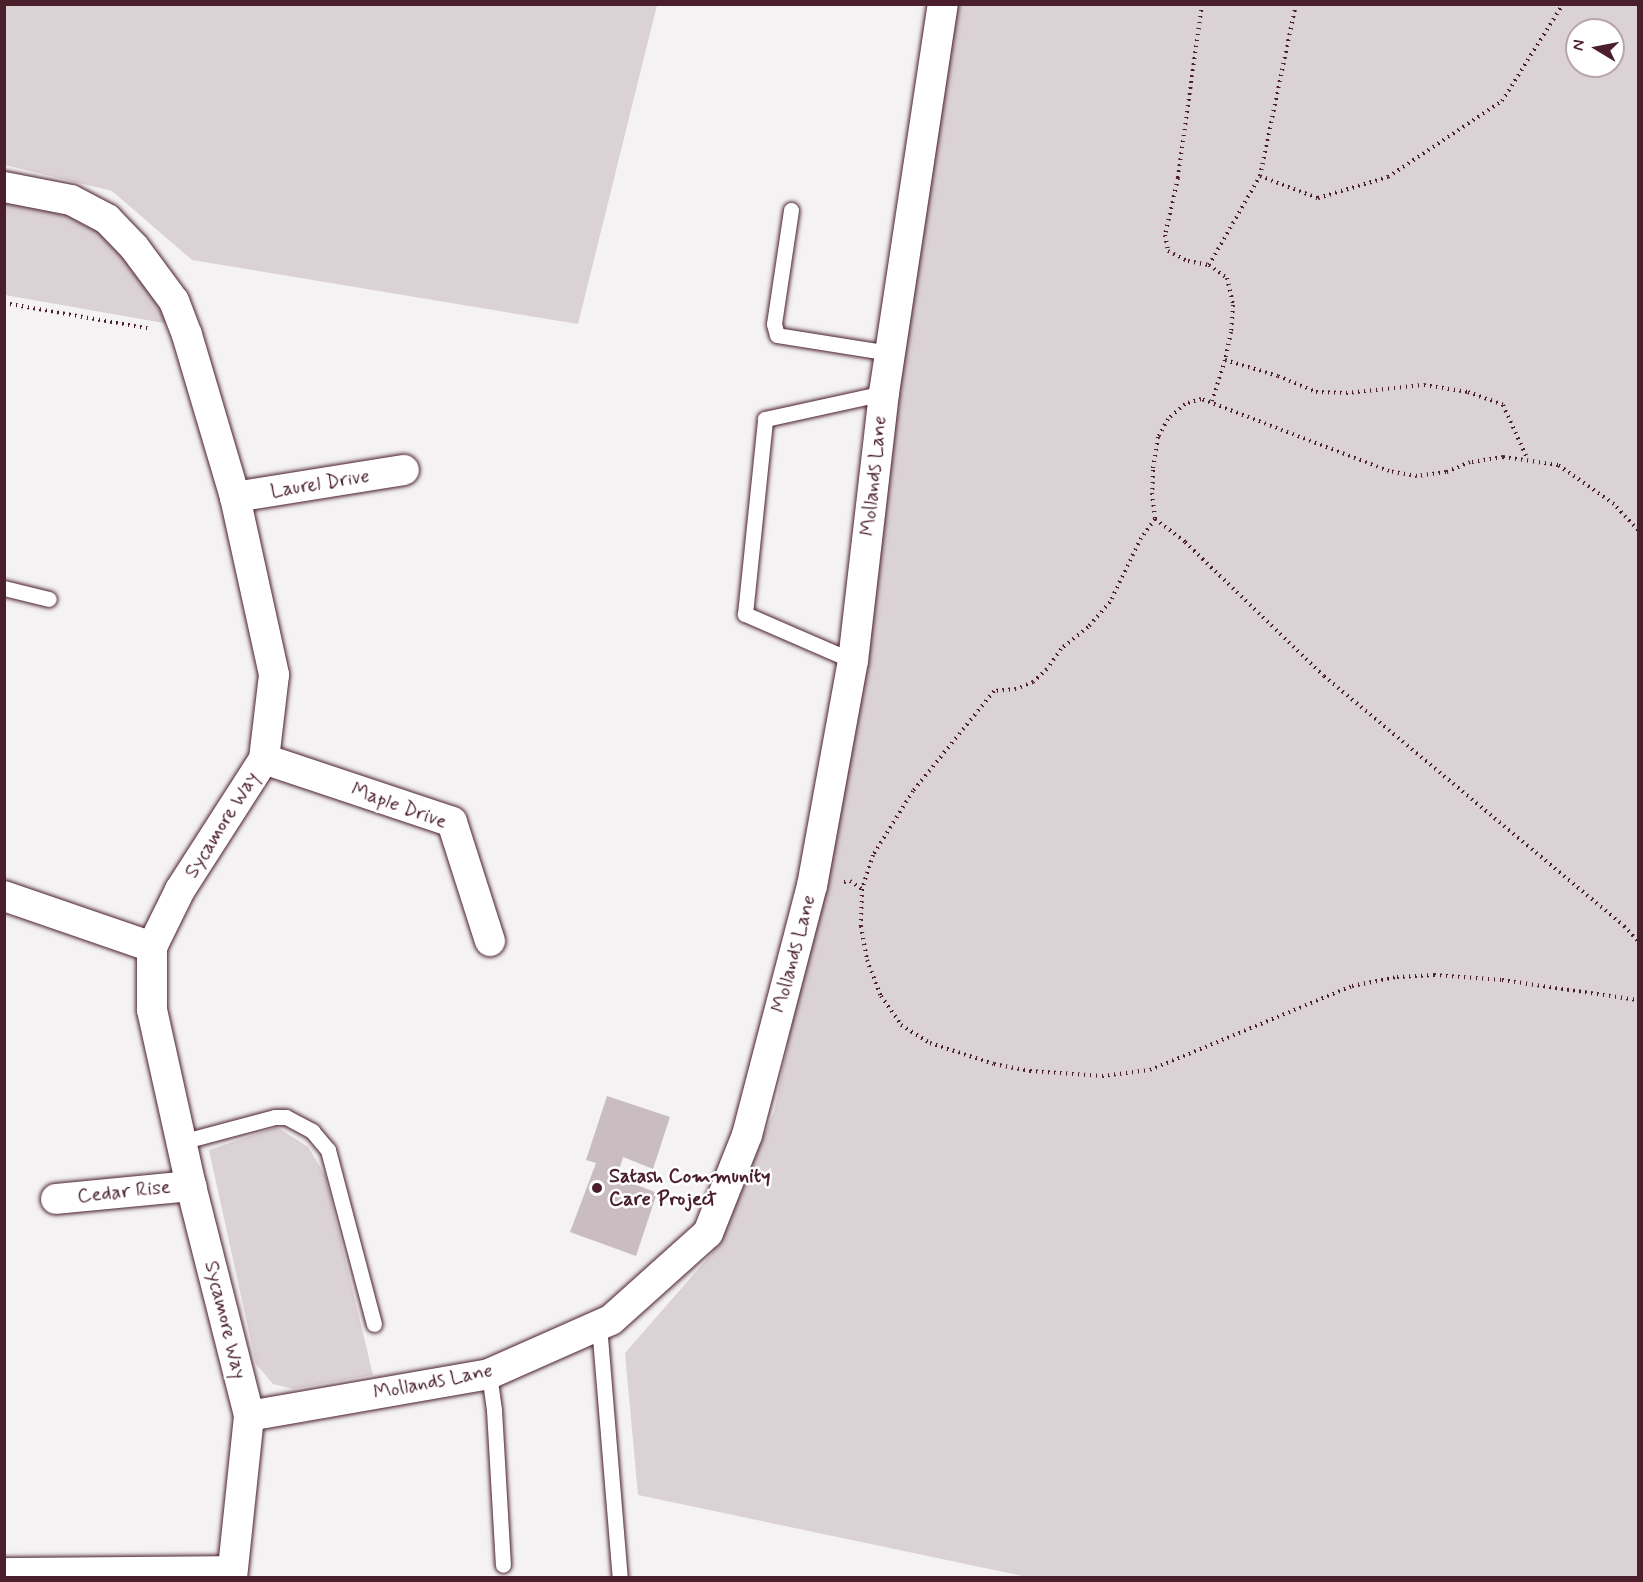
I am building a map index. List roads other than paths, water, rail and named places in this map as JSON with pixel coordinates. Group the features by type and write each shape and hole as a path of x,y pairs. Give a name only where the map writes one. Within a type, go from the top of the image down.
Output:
{"street":[{"name":"Mollands Lane","path":"249,1416 489,1374 611,1320 708,1233 747,1135 812,886 853,661 884,393 943,4"},
{"name":"Sycamore Way","path":"4,188 71,200 107,219 134,247 174,301 187,335 235,497 274,675 264,759 180,890 153,947 152,1010 191,1186 249,1416"},
{"name":"Laurel Drive","path":"235,497 404,470"},
{"name":"Maple Drive","path":"264,759 452,822 490,941"},
{"path":"4,897 153,947"},
{"name":"Cedar Rise","path":"56,1199 191,1186"},
{"path":"4,1573 232,1574 249,1416"}],"lane":[{"path":"792,210 774,324 777,335 890,353"},
{"path":"853,661 745,614 765,419 884,393"},
{"path":"4,588 49,599"},
{"path":"181,1142 275,1117 286,1117 312,1131 328,1150 374,1324"},
{"path":"599,1325 620,1578"},
{"path":"489,1374 494,1410 503,1565"}],"place":[{"name":"Satash Community Care Project","path":"597,1188"}]}
